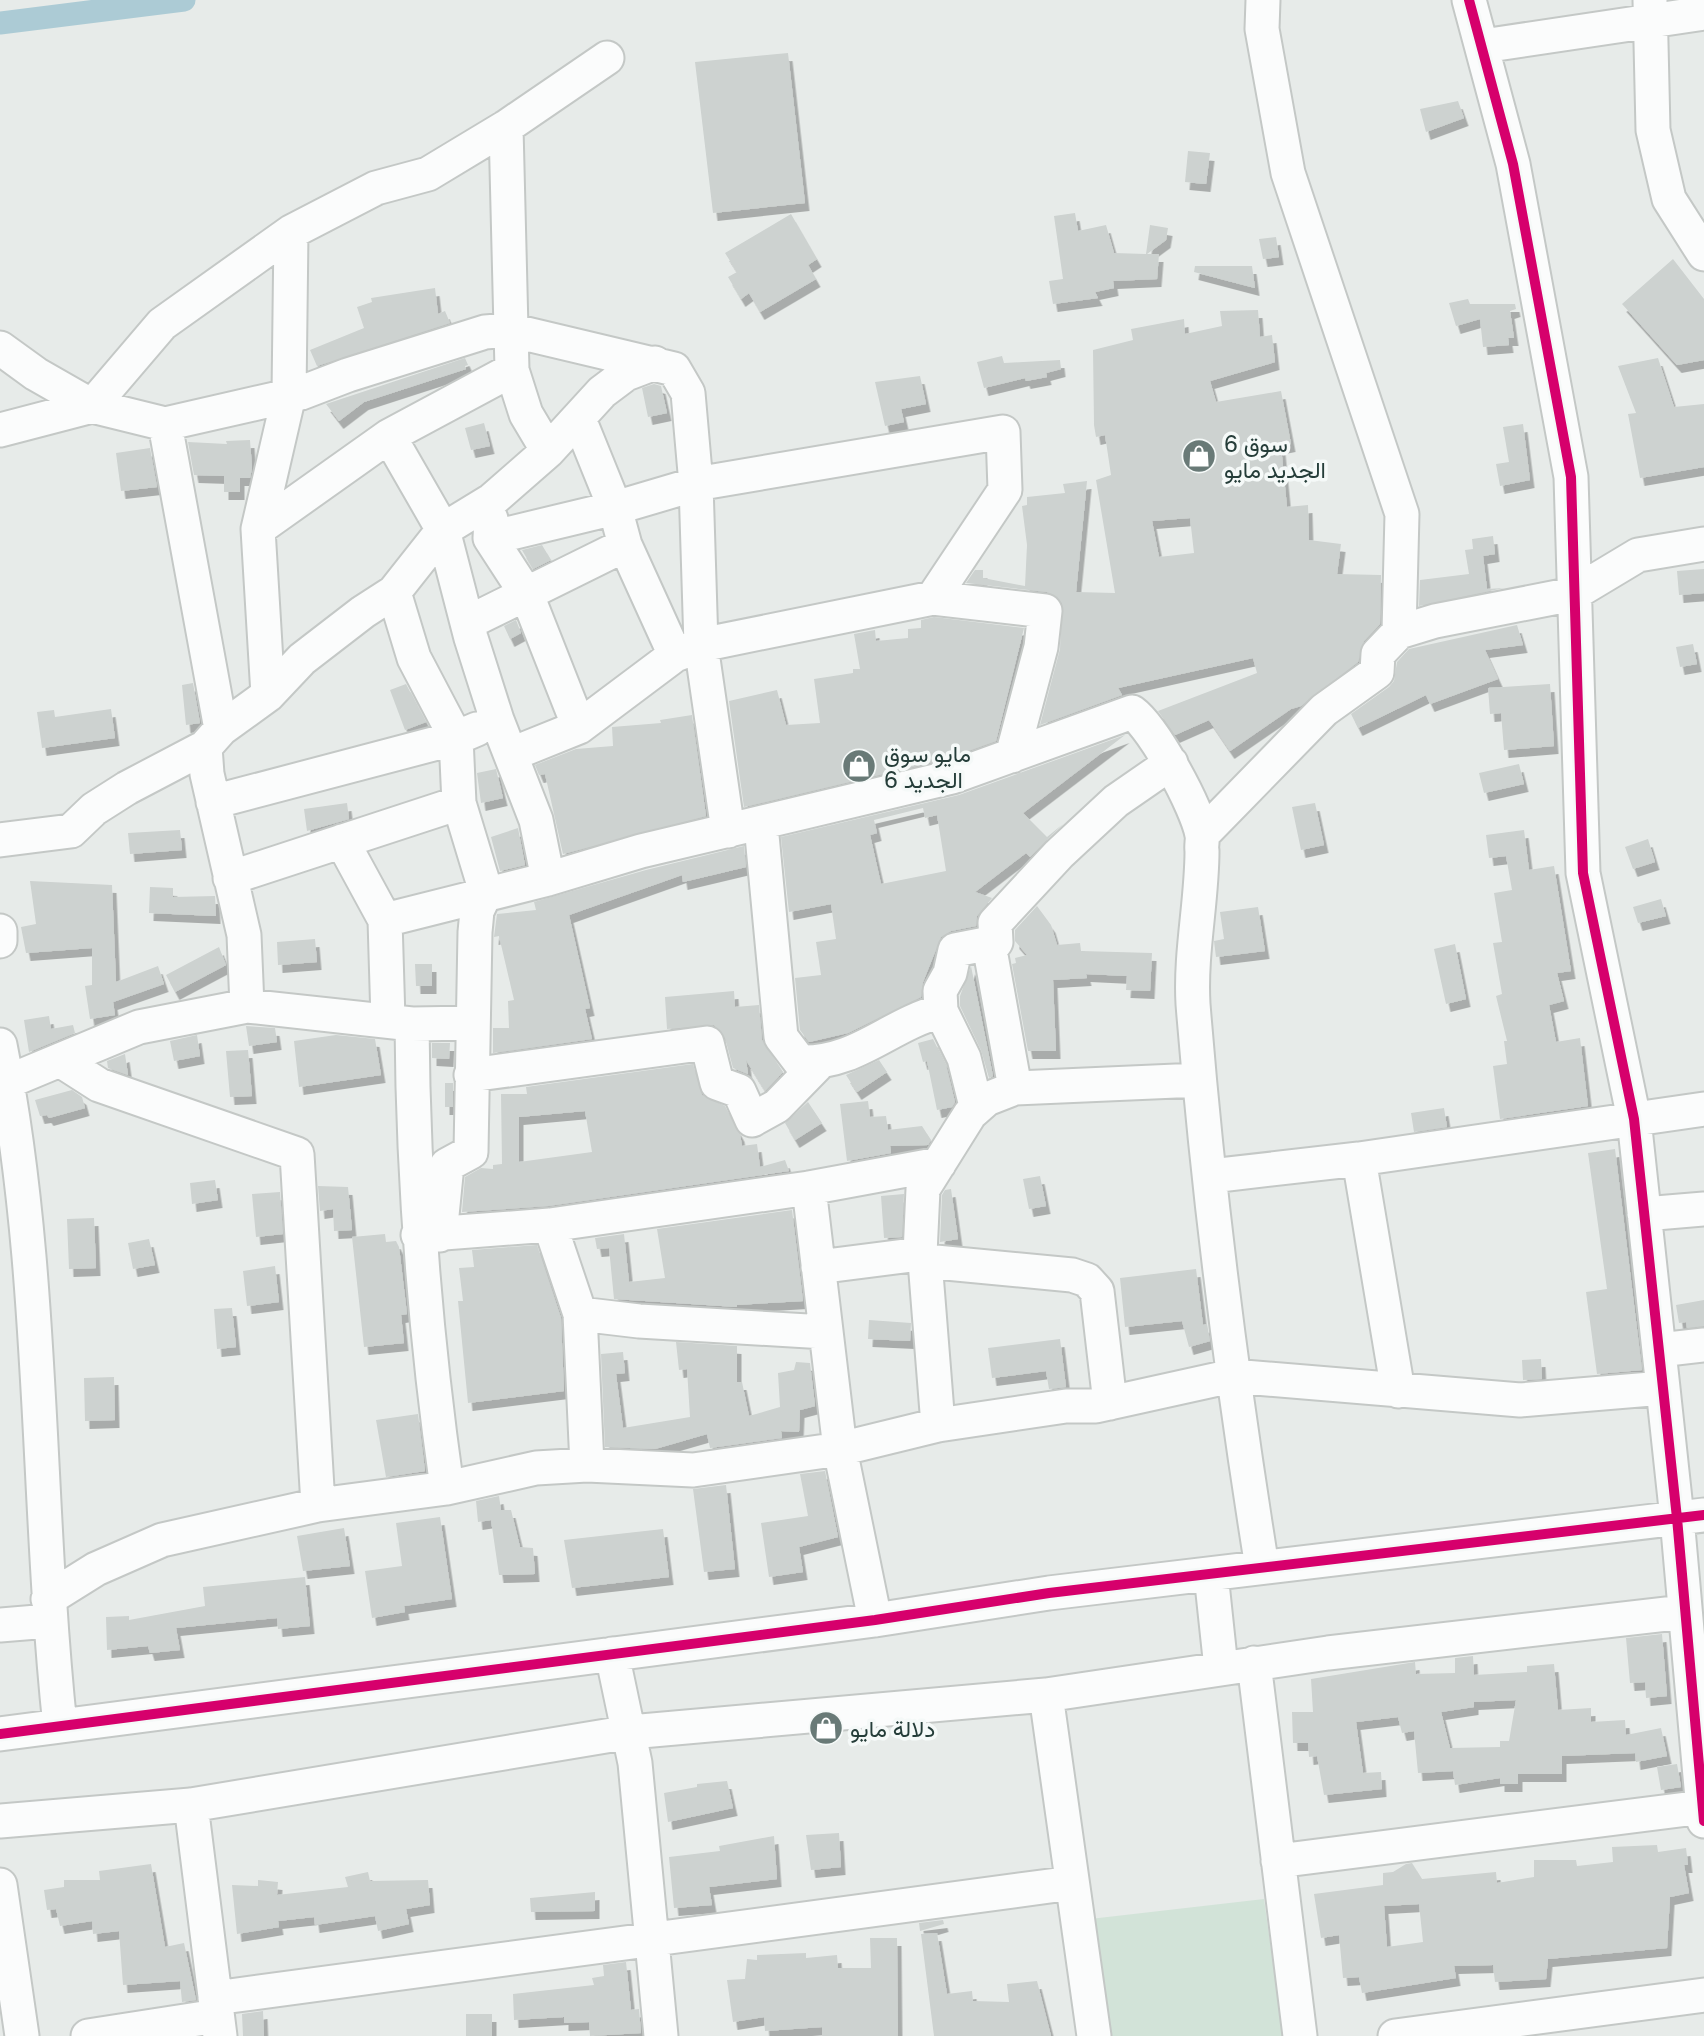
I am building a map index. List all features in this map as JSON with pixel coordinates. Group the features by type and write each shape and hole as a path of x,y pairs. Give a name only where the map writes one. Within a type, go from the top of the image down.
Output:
{"street":[{"path":"1263,0 1262,29 1288,173 1402,514 1399,632"},
{"path":"1278,1861 1703,1814 1684,1612 1690,1517 1663,1388 1634,1119 1583,873 1571,477 1513,164 1469,0"},
{"path":"1483,46 1650,11 1704,13"},
{"path":"1650,11 1653,130 1669,199 1704,254"},
{"path":"0,430 92,406 163,324 291,232 376,188 428,174 506,127 607,58"},
{"path":"506,127 512,370 526,414 548,451"},
{"path":"268,695 258,529 289,395 291,232"},
{"path":"0,348 36,374 92,406 165,424 289,395 485,332 510,330 674,369 688,393 696,484 688,650 728,831"},
{"path":"0,840 71,831 94,809 213,738 268,695 302,659 363,611 394,592 443,530 492,500 548,451 602,392 626,374 655,363"},
{"path":"258,529 389,436 512,370"},
{"path":"579,419 615,508 625,545 688,650"},
{"path":"165,424 213,738 213,802 244,934 247,1006"},
{"path":"490,538 615,508 696,484 1003,432 1005,490 933,598"},
{"path":"389,436 443,530 467,623 497,720 536,820 548,879"},
{"path":"492,500 490,538 527,594 579,727"},
{"path":"1202,835 1324,710 1377,672 1378,654 1399,632 1435,621 1573,594 1638,555 1704,544"},
{"path":"467,623 625,545"},
{"path":"394,592 414,658 456,738 459,803 486,892 477,911 474,932 471,1152 447,1165 429,1235"},
{"path":"512,754 579,727 688,650 933,598 1045,611 1041,647 1012,756"},
{"path":"384,920 486,892 548,879 641,852 952,777 1132,712 1142,720 1171,764 1202,835 1203,875 1192,990 1199,1080 1232,1376 1262,1567"},
{"path":"213,802 456,738 497,720"},
{"path":"1014,1088 990,950 996,942 995,923 1059,854 1116,801 1171,764"},
{"path":"230,878 459,803"},
{"path":"761,825 781,1037 800,1062 819,1063 841,1059 919,1017 941,1011"},
{"path":"342,841 384,920 400,1022 413,1143 429,1235 430,1369 447,1488"},
{"path":"0,931 0,941"},
{"path":"976,1106 964,1058 941,1011 940,991 950,973 955,950 996,942"},
{"path":"8,1082 139,1027 247,1006 400,1022 473,1023"},
{"path":"471,1075 707,1043 717,1083 739,1091 752,1121 777,1106 819,1063"},
{"path":"0,1045 8,1082 28,1223 45,1478 48,1610 60,1726"},
{"path":"60,1060 99,1085 297,1154 318,1505"},
{"path":"938,1425 922,1258 923,1189 976,1106 1014,1088 1199,1080"},
{"path":"1211,1176 1704,1109"},
{"path":"1359,1158 1398,1391"},
{"path":"429,1235 550,1225 809,1188 939,1164"},
{"path":"809,1188 840,1449 875,1620"},
{"path":"1644,1214 1704,1209"},
{"path":"550,1225 580,1314 587,1465"},
{"path":"818,1267 922,1258 1072,1275 1087,1280 1097,1291 1110,1403"},
{"path":"580,1314 639,1321 825,1332"},
{"path":"1659,1350 1704,1345"},
{"path":"0,1625 48,1610 96,1569 162,1540 318,1505 447,1488 536,1468 587,1465 692,1470 840,1449 938,1425 1110,1403 1232,1376 1520,1399 1663,1388"},
{"path":"0,1734 1262,1567 1690,1517"},
{"path":"1211,1574 1222,1668"},
{"path":"0,1821 191,1805 630,1732 1046,1695 1254,1663 1684,1612"},
{"path":"612,1654 630,1732 661,2036"},
{"path":"1254,1663 1300,2036"},
{"path":"1046,1695 1094,2036"},
{"path":"191,1805 217,2017"},
{"path":"88,2036 217,2017 649,1938 1072,1883"},
{"path":"0,1885 14,2032"},
{"path":"1395,2036 1704,1995"}],"green space":[{"path":"1264,1899 1283,2036 1105,2036 1090,1919"}],"building":[{"path":"788,53 805,203 713,213 695,62"},
{"path":"1458,101 1464,118 1426,132 1420,109"},
{"path":"1188,151 1210,153 1206,184 1185,182"},
{"path":"1075,213 1078,231 1106,225 1114,253 1146,254 1150,225 1168,228 1166,240 1147,254 1159,254 1157,279 1113,281 1114,288 1095,292 1098,298 1053,304 1049,281 1063,279 1054,216"},
{"path":"791,214 817,259 808,265 816,279 760,312 749,293 741,299 728,277 737,272 725,253"},
{"path":"1276,237 1279,257 1263,259 1259,239"},
{"path":"1673,259 1704,299 1704,360 1677,365 1622,304"},
{"path":"1195,266 1252,266 1255,288 1194,272"},
{"path":"435,288 438,314 445,311 450,323 317,366 310,350 364,328 357,307 372,302 371,298"},
{"path":"1468,299 1470,304 1515,304 1516,309 1510,311 1514,338 1508,338 1509,345 1483,347 1480,319 1456,326 1449,303"},
{"path":"1258,310 1260,337 1272,335 1275,362 1210,381 1216,402 1281,391 1291,444 1281,446 1287,507 1308,505 1309,540 1341,544 1337,574 1381,575 1380,624 1364,641 1358,662 1301,706 1291,709 1230,751 1209,720 1175,735 1158,711 1257,673 1253,658 1118,688 1122,695 1040,725 1060,649 1062,603 1047,592 966,583 975,570 983,570 983,578 1025,586 1027,545 1022,506 1027,505 1027,497 1065,493 1063,484 1087,481 1076,592 1115,593 1096,480 1111,475 1105,435 1096,437 1094,425 1093,350 1133,340 1131,329 1184,319 1185,334 1222,326 1220,311","holes":["1190,518 1194,553 1159,557 1152,521"]},
{"path":"1002,356 1004,363 1060,360 1061,369 1046,373 1047,377 1026,381 1025,378 984,388 977,362"},
{"path":"465,358 468,365 465,366 466,369 364,402 339,421 326,404"},
{"path":"1658,358 1674,407 1704,404 1704,467 1640,478 1628,414 1636,413 1618,366"},
{"path":"920,376 926,404 901,409 904,422 885,426 875,382"},
{"path":"654,384 661,386 667,413 648,417 642,388"},
{"path":"484,423 490,446 471,450 465,428"},
{"path":"1523,424 1530,480 1500,486 1496,464 1509,462 1503,427"},
{"path":"250,440 252,468 250,478 240,478 240,492 224,492 224,476 194,475 188,442 227,444 226,441"},
{"path":"150,448 157,487 121,491 116,453"},
{"path":"1493,536 1495,554 1483,556 1487,589 1504,588 1419,606 1420,580 1469,574 1465,550 1473,549 1472,539"},
{"path":"542,545 551,560 533,569 522,550"},
{"path":"1704,569 1704,593 1679,595 1677,571"},
{"path":"934,617 1024,628 996,741 946,759 744,807 729,701 777,690 786,725 820,723 814,679 853,673 853,669 860,669 854,634 875,630 876,641 908,638 908,629 921,628 921,620"},
{"path":"516,620 521,633 510,639 504,626"},
{"path":"1517,625 1523,645 1485,650 1498,679 1430,704 1426,695 1358,728 1351,714 1389,687 1394,681 1397,662 1409,649"},
{"path":"1693,644 1697,664 1680,667 1676,647"},
{"path":"193,683 200,723 186,725 182,685"},
{"path":"406,684 426,722 405,730 390,690"},
{"path":"1550,684 1554,746 1504,750 1501,713 1490,714 1488,688"},
{"path":"111,709 115,738 42,748 37,712 54,710 55,717"},
{"path":"692,715 706,816 563,854 545,774 539,775 535,765 576,749 613,746 612,727 661,723 660,720"},
{"path":"1125,735 1023,813 1047,837 1063,824 1030,857 1026,853 975,892 992,898 977,916 976,926 951,931 941,937 923,982 921,997 848,1033 809,1042 800,1030 795,978 821,975 816,942 836,939 831,904 789,912 781,837 959,795","holes":["923,808 925,818 937,815 946,871 881,884 870,835 877,833 874,820"]},
{"path":"1519,764 1524,784 1484,793 1479,773"},
{"path":"496,769 503,798 481,803 477,773"},
{"path":"347,803 349,819 307,831 304,809"},
{"path":"1315,803 1324,845 1301,850 1292,807"},
{"path":"518,828 525,865 500,871 491,837"},
{"path":"180,830 182,850 130,854 128,833"},
{"path":"1524,830 1529,870 1554,866 1571,971 1557,973 1564,1001 1549,1005 1556,1042 1580,1038 1588,1106 1500,1119 1493,1066 1507,1064 1504,1041 1507,1041 1496,996 1502,994 1493,943 1502,942 1494,893 1512,890 1506,856 1489,858 1486,835"},
{"path":"1648,839 1655,862 1633,869 1625,847"},
{"path":"744,846 746,867 683,882 682,875 569,915 590,1008 585,1009 592,1039 493,1053 493,1028 509,1028 508,1001 514,1000 499,936 494,937 497,914 536,910 534,902"},
{"path":"30,881 112,885 116,982 158,966 164,984 113,1002 115,1015 90,1019 85,986 92,985 92,948 26,953 21,927 36,924"},
{"path":"150,887 173,888 173,897 215,896 216,916 149,913"},
{"path":"1661,899 1666,916 1638,923 1633,907"},
{"path":"1037,906 1051,925 1057,945 1080,943 1081,951 1152,953 1150,991 1126,990 1127,976 1086,974 1087,978 1053,980 1056,1051 1028,1051 1012,964 1016,963 1015,958 1027,955 1015,941 1015,930"},
{"path":"1258,907 1265,951 1216,957 1214,941 1224,939 1220,912"},
{"path":"315,939 317,962 278,965 277,942"},
{"path":"1455,944 1466,999 1446,1004 1434,949"},
{"path":"219,947 226,965 175,992 166,975"},
{"path":"415,964 432,964 432,986 416,986"},
{"path":"971,966 993,1076 989,1078 981,1050 960,1006 960,996"},
{"path":"734,991 735,1007 759,1005 762,1040 783,1072 765,1091 746,1060 748,1074 733,1068 725,1038 714,1025 667,1029 665,997"},
{"path":"49,1016 51,1029 73,1025 75,1033 29,1052 24,1020"},
{"path":"246,1026 275,1028 277,1042 249,1046"},
{"path":"197,1035 200,1056 174,1061 170,1041"},
{"path":"336,1035 375,1039 381,1075 299,1087 294,1041"},
{"path":"933,1039 946,1065 955,1102 952,1107 937,1110 927,1061 923,1062 918,1043"},
{"path":"432,1043 450,1043 449,1059 432,1058"},
{"path":"248,1050 252,1096 230,1097 226,1051"},
{"path":"125,1054 128,1075 108,1068 107,1061"},
{"path":"879,1060 887,1072 857,1092 846,1075"},
{"path":"693,1064 702,1095 725,1106 740,1134 742,1146 757,1144 760,1167 785,1160 789,1171 548,1206 462,1212 465,1177 481,1168 493,1169 493,1165 502,1164 501,1094 527,1094 526,1087","holes":["585,1111 592,1152 519,1162 519,1117"]},
{"path":"445,1083 453,1083 453,1107 445,1107"},
{"path":"72,1090 82,1097 85,1108 49,1118 47,1115 40,1116 35,1100"},
{"path":"868,1101 870,1117 886,1116 888,1130 922,1126 931,1140 928,1145 890,1146 891,1153 847,1161 840,1104"},
{"path":"808,1102 822,1123 795,1140 785,1123"},
{"path":"1444,1108 1447,1127 1414,1132 1411,1113"},
{"path":"1615,1149 1642,1370 1597,1374 1586,1292 1607,1289 1588,1153"},
{"path":"1040,1176 1046,1206 1029,1209 1023,1179"},
{"path":"215,1180 218,1200 192,1204 190,1183"},
{"path":"318,1186 348,1187 352,1230 334,1231 333,1209 320,1211"},
{"path":"951,1189 958,1239 940,1242 942,1195 945,1190"},
{"path":"280,1192 283,1234 256,1237 252,1194"},
{"path":"904,1194 902,1237 884,1238 881,1196"},
{"path":"792,1210 803,1301 737,1307 614,1299 609,1248 597,1249 595,1238 624,1234 629,1282 665,1278 657,1229"},
{"path":"94,1218 96,1268 69,1269 67,1219"},
{"path":"385,1234 386,1242 396,1241 399,1247 407,1314 401,1315 404,1343 364,1347 352,1237"},
{"path":"149,1239 155,1265 133,1269 128,1243"},
{"path":"537,1245 561,1318 564,1391 468,1403 458,1301 463,1301 459,1268 474,1267 472,1250"},
{"path":"275,1266 279,1302 247,1306 243,1271"},
{"path":"1196,1269 1203,1325 1207,1324 1210,1341 1189,1347 1182,1321 1125,1327 1120,1278"},
{"path":"1704,1300 1704,1326 1687,1328 1686,1322 1679,1323 1676,1305"},
{"path":"232,1308 236,1347 217,1349 214,1309"},
{"path":"869,1320 911,1323 910,1341 868,1339"},
{"path":"1060,1339 1066,1387 1049,1389 1046,1371 992,1378 988,1348"},
{"path":"676,1342 737,1346 737,1382 742,1382 749,1416 780,1407 778,1373 794,1370 796,1362 810,1363 815,1406 800,1410 799,1432 781,1431 782,1438 710,1448 707,1434 655,1449 605,1447 601,1354 623,1352 625,1373 616,1374 623,1428 690,1417 687,1369 679,1370"},
{"path":"1541,1359 1542,1379 1523,1380 1522,1360"},
{"path":"114,1377 115,1420 85,1421 84,1378"},
{"path":"418,1414 425,1471 386,1477 376,1420"},
{"path":"825,1471 838,1537 799,1547 803,1572 769,1577 761,1523 808,1516 800,1474"},
{"path":"726,1485 735,1569 704,1572 693,1489"},
{"path":"499,1496 501,1510 511,1510 520,1547 533,1548 535,1574 499,1575 491,1520 478,1522 476,1501"},
{"path":"440,1517 452,1599 404,1606 405,1612 372,1618 365,1571 402,1566 396,1523"},
{"path":"344,1528 350,1566 303,1571 297,1536"},
{"path":"663,1529 669,1577 572,1588 564,1540"},
{"path":"305,1577 310,1626 278,1629 277,1618 176,1628 180,1650 150,1653 148,1646 107,1650 106,1617 129,1616 129,1620 205,1606 203,1587"},
{"path":"1662,1634 1667,1696 1646,1698 1645,1682 1630,1683 1626,1638"},
{"path":"1473,1656 1474,1675 1527,1672 1527,1666 1554,1664 1558,1710 1591,1708 1591,1722 1625,1720 1626,1735 1661,1728 1667,1756 1636,1762 1635,1753 1562,1756 1562,1774 1518,1774 1518,1784 1500,1784 1500,1778 1455,1785 1453,1771 1418,1773 1414,1731 1402,1733 1398,1717 1356,1722 1363,1773 1381,1772 1382,1789 1324,1795 1317,1756 1309,1757 1308,1743 1293,1743 1292,1712 1313,1712 1311,1679 1415,1662 1416,1674 1455,1673 1455,1658","holes":["1516,1700 1509,1741 1500,1741 1500,1747 1450,1748 1441,1712 1474,1707 1474,1702"]},
{"path":"1677,1764 1681,1787 1661,1790 1657,1767"},
{"path":"727,1781 733,1808 668,1822 664,1793 697,1787 697,1784"},
{"path":"839,1833 841,1867 811,1870 806,1835"},
{"path":"774,1836 777,1879 709,1887 712,1905 674,1908 669,1857 720,1851 719,1846"},
{"path":"1657,1845 1658,1852 1686,1848 1688,1865 1684,1865 1689,1893 1670,1897 1667,1948 1548,1959 1546,1979 1495,1982 1493,1965 1454,1966 1456,1978 1362,1993 1359,1977 1343,1978 1339,1935 1321,1938 1314,1894 1383,1885 1383,1873 1393,1872 1406,1864 1412,1863 1422,1879 1496,1872 1497,1883 1534,1877 1534,1860 1576,1860 1577,1866 1613,1862 1612,1847","holes":["1419,1904 1423,1942 1387,1947 1384,1906"]},
{"path":"151,1864 165,1947 184,1943 196,2000 182,2002 180,1981 123,1985 119,1931 93,1934 92,1921 60,1926 56,1909 47,1910 44,1890 64,1887 64,1880 100,1880 99,1871"},
{"path":"368,1872 370,1881 428,1880 430,1905 406,1909 409,1924 378,1931 375,1916 315,1925 314,1917 278,1921 279,1927 237,1934 232,1885 258,1886 258,1880 278,1882 277,1895 348,1887 345,1877"},
{"path":"595,1892 595,1911 531,1912 530,1898"},
{"path":"943,1920 944,1924 920,1931 919,1923"},
{"path":"937,1933 947,1994 972,1991 973,2001 1009,2002 1007,1984 1037,1981 1051,2036 934,2036 921,1934"},
{"path":"870,1938 897,1938 898,2036 822,2036 822,2027 765,2031 764,2017 733,2022 727,1980 745,1979 747,1959 757,1960 757,1955 806,1953 806,1958 837,1955 838,1968 871,1968"},
{"path":"626,1962 631,2010 639,2009 641,2033 590,2036 589,2022 564,2023 564,2017 514,2020 513,1994 594,1985 592,1978 604,1976 603,1965"},
{"path":"263,2011 264,2036 243,2036 242,2014"},
{"path":"466,2014 492,2014 492,2036 466,2036"}],"waterway":[{"path":"0,23 184,0"}],"cycle path":[{"path":"1469,0 1513,164 1571,477 1583,873 1634,1119 1677,1518 1704,1821"},
{"path":"0,1734 875,1620 1049,1593 1704,1515"}],"place":[{"name":"سوق 6 الجديد مايو","path":"1199,456"},
{"name":"مايو سوق 6 الجديد","path":"859,766"},
{"name":"دلالة مايو","path":"826,1728"}]}
